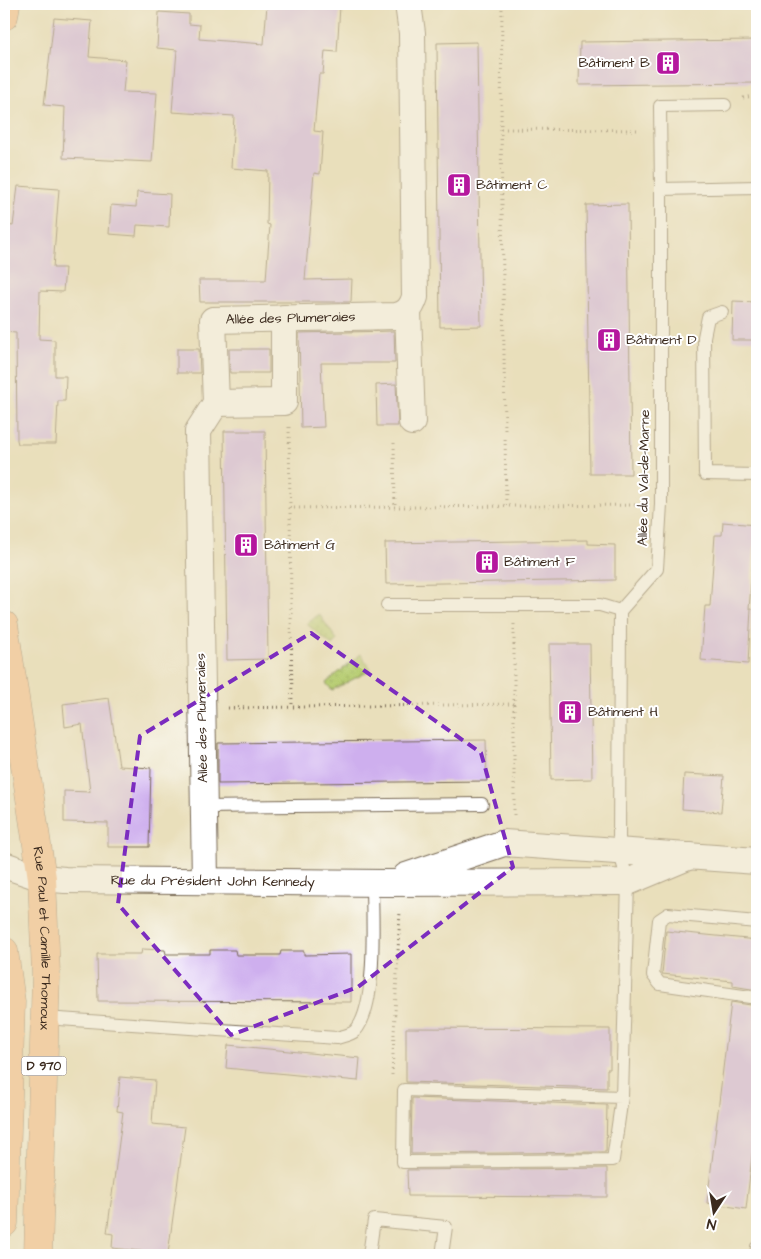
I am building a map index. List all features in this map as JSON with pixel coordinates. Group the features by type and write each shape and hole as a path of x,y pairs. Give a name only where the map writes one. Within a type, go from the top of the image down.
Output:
{"main road":[{"path":"4,16 6,4"},
{"name":"Rue Paul et Camille Thomoux","path":"4,625 42,878 46,955 38,1255"},
{"name":"D 970","path":"4,951 11,1002 4,1223"}],"street":[{"path":"408,4 412,33 415,297 408,311 412,422"},
{"name":"Allée des Plumeraies","path":"205,881 198,431 216,403 213,320 396,316 408,311"},
{"path":"216,403 284,402 284,318"},
{"name":"Rue du Président John Kennedy","path":"386,883 504,843 757,861"},
{"name":"Rue du Président John Kennedy","path":"4,865 42,878 386,883 628,882 690,856"}],"lane":[{"name":"Allée du Val-de-Marne","path":"620,611 657,570 660,504 660,106 725,105"},
{"path":"661,189 757,187"},
{"path":"722,312 708,317 704,337 705,474 757,475"},
{"path":"387,605 600,605 620,611 619,850 628,882 622,1097 613,1160 403,1162 404,1090 622,1097"},
{"path":"204,807 482,804"},
{"path":"45,1018 337,1038 354,1032 361,1022 370,997 386,883"},
{"path":"757,922 668,914 659,920 653,975 660,984 757,998"},
{"path":"369,1255 374,1220 446,1227 442,1255"},
{"path":"756,1255 757,1247"}],"path":[{"path":"502,4 501,129 506,506"},
{"path":"501,129 660,130"},
{"path":"284,402 288,422 292,707"},
{"path":"394,507 394,431 411,430 412,422"},
{"path":"290,508 660,504"},
{"path":"514,605 514,843"},
{"path":"202,709 515,704"},
{"path":"386,883 392,1078 404,1090"}],"highlighted area":[{"path":"311,633 481,753 513,867 358,987 231,1035 118,904 140,736"}],"green space":[{"path":"319,614 337,640 332,645 307,624"},
{"path":"361,654 371,670 332,690 326,683"}],"building":[{"path":"267,4 340,6 337,52 325,51 323,74 319,74 314,131 323,132 320,174 314,173 305,280 352,279 351,302 200,302 199,280 266,280 270,225 267,224 268,171 231,168 234,116 172,112 177,50 157,48 159,12 189,14 189,24 200,25 199,39 264,44"},
{"path":"54,18 92,21 89,57 126,60 123,92 157,93 152,162 63,158 65,107 44,105"},
{"name":"Bâtiment B","path":"757,40 757,83 579,85 580,42"},
{"name":"Bâtiment C","path":"477,42 481,326 440,327 437,43"},
{"path":"18,186 59,189 53,268 65,268 63,292 40,291 39,339 55,340 55,376 66,376 65,401 58,401 56,444 18,444 17,440 16,333 4,332 7,225 13,226"},
{"path":"137,192 170,194 169,227 137,225 136,236 109,234 111,205 136,207"},
{"name":"Bâtiment D","path":"628,204 631,474 590,474 586,205"},
{"path":"733,301 757,302 757,340 732,340"},
{"path":"394,331 395,363 321,363 324,427 301,428 299,333"},
{"path":"177,349 199,349 200,373 177,373"},
{"path":"229,349 269,349 269,373 230,373"},
{"path":"396,384 398,426 377,426 376,385"},
{"name":"Bâtiment G","path":"224,431 265,431 268,659 227,660"},
{"path":"723,522 756,525 749,609 751,609 748,664 701,660 705,606 710,606 715,535 722,535"},
{"name":"Bâtiment F","path":"588,540 588,544 615,545 615,580 386,584 385,543"},
{"name":"Bâtiment H","path":"549,644 590,644 592,779 551,780"},
{"path":"109,698 119,766 151,768 149,847 108,847 108,823 64,822 64,791 90,792 82,724 65,727 63,704"},
{"path":"486,740 487,781 218,784 218,743"},
{"path":"684,774 724,776 721,812 682,809"},
{"path":"666,931 757,940 757,990 733,986 733,981 662,974"},
{"path":"142,949 165,950 166,954 210,954 210,950 235,950 236,955 280,955 281,951 304,951 304,955 351,954 351,1002 98,1001 97,954 141,954"},
{"path":"731,1002 757,1006 757,1112 746,1209 707,1203"},
{"path":"406,1028 610,1029 610,1069 607,1069 607,1088 406,1082"},
{"path":"228,1045 360,1058 358,1081 226,1068"},
{"path":"120,1077 155,1080 152,1124 185,1127 168,1254 112,1248 113,1234 107,1233 123,1112 117,1111"},
{"path":"412,1098 607,1105 606,1152 411,1154"},
{"path":"607,1168 607,1197 408,1196 407,1170"}],"place":[{"name":"Bâtiment B","path":"668,63"},
{"name":"Bâtiment C","path":"459,185"},
{"name":"Bâtiment D","path":"609,340"},
{"name":"Bâtiment G","path":"246,545"},
{"name":"Bâtiment F","path":"487,562"},
{"name":"Bâtiment H","path":"570,712"}]}
